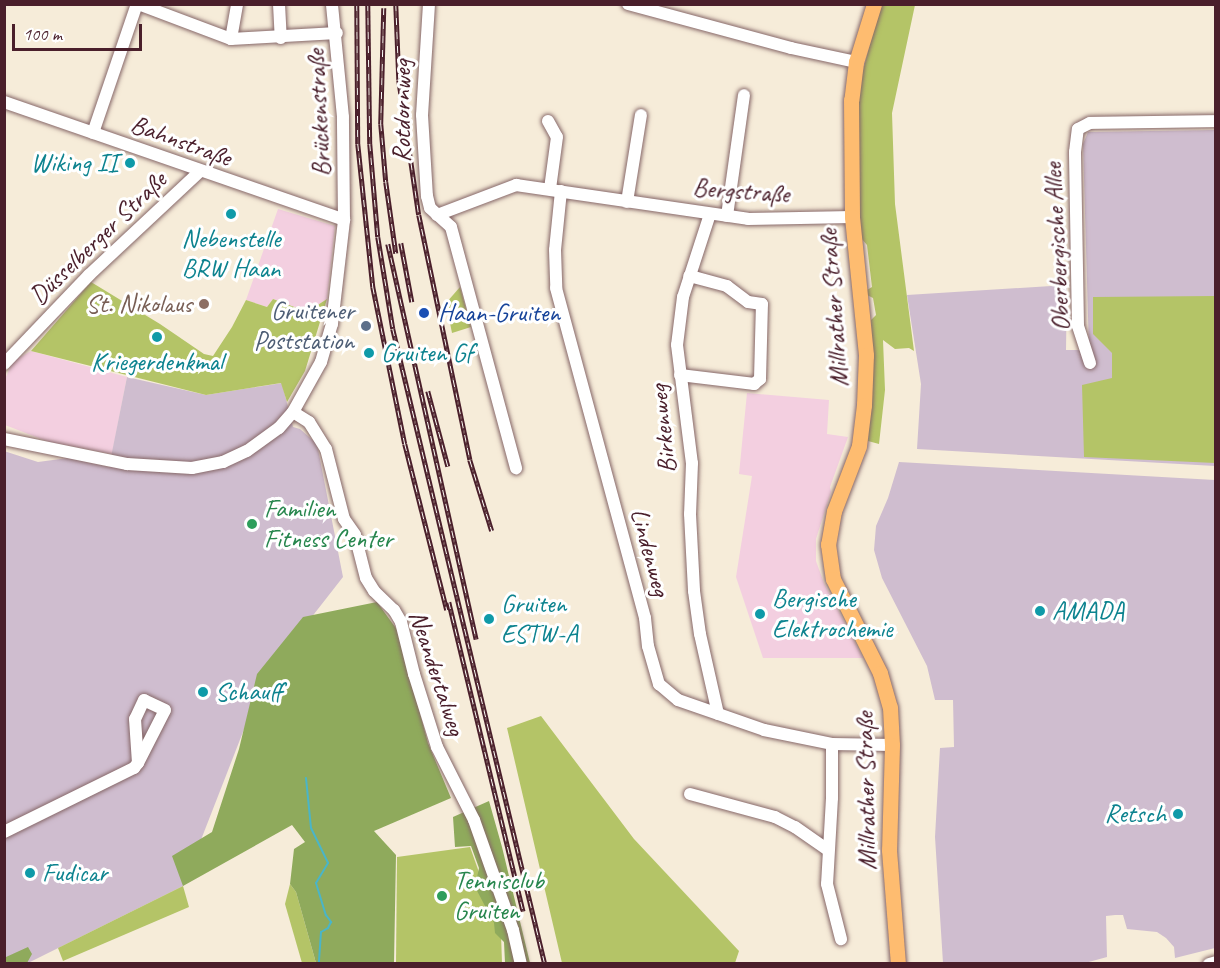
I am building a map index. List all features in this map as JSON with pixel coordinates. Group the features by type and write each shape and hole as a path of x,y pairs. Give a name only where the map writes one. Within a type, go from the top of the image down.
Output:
{"main road":[{"name":"Millrather Straße","path":"874,4 856,62 851,100 852,217 864,325 864,405 859,446 831,522 828,558 839,592 880,673 890,707 892,745 889,827 898,963"}],"street":[{"path":"93,133 138,4 231,39 281,38 337,33"},
{"path":"231,39 237,4"},
{"path":"279,4 281,38"},
{"name":"Brückenstraße","path":"4,439 127,464 192,468 223,462 246,451 279,428 293,412 321,362 329,335 344,220 345,153 337,33 332,4"},
{"name":"Rotdornweg","path":"429,4 422,115 427,196 430,208 451,227 516,468"},
{"path":"628,4 791,48 856,62"},
{"path":"727,216 744,96"},
{"name":"Bahnstraße","path":"4,102 344,220"},
{"path":"627,202 641,116"},
{"name":"Oberbergische Allee","path":"1090,363 1078,326 1075,152 1078,129 1090,123 1215,121"},
{"path":"548,122 557,137 556,190"},
{"name":"Düsselberger Straße","path":"5,363 89,275 200,171"},
{"name":"Bergstraße","path":"437,215 505,187 527,185 748,219 852,217"},
{"name":"Lindenweg","path":"556,190 556,288 645,618 653,669 659,684 678,700 764,730 832,744 892,745"},
{"name":"Birkenweg","path":"710,214 689,276 677,345 692,463 690,514 694,591 700,633 718,714"},
{"path":"681,375 754,384 760,379 762,304 748,302 727,286 689,276"},
{"name":"Neandertalweg","path":"293,412 309,422 326,449 344,519 355,535 366,578 374,591 394,610 401,622 414,674 437,747 474,820 513,930 521,963"},
{"path":"832,744 832,798 827,884 841,939"},
{"path":"4,832 121,776 138,763"},
{"path":"690,794 775,817 795,827 828,850"},
{"path":"1209,963 1215,962"}],"shaded area":[{"path":"1215,130 1215,466 917,449 921,384 907,295 1067,285 1066,350 1089,350 1083,144 1088,132"},
{"path":"278,209 335,226 327,299 313,308 297,308 273,299 267,307 246,300"},
{"path":"31,351 127,377 112,454 49,442 5,425 5,379 13,361"},
{"path":"127,377 206,395 282,383 293,427 300,429 317,444 343,577 264,678 183,886 26,964 4,963 4,451 38,462 68,458 109,467"},
{"path":"747,393 829,400 827,434 848,437 830,487 831,492 816,539 816,561 824,583 863,658 763,658 736,577 752,476 739,474"},
{"path":"899,462 1215,480 1215,948 1175,958 1174,947 1166,938 1157,932 1127,929 1123,915 1115,915 1106,916 1107,957 1085,963 943,963 935,837 940,748 954,747 953,700 935,700 927,666 882,578 874,550 876,526 888,498"}],"green space":[{"path":"880,5 915,5 892,113 895,204 914,351 909,348 895,349 883,340 885,390 879,444 868,441 873,379 871,320 876,315 873,298 867,295 867,290 872,287 867,245 861,238 857,184 858,90"},
{"path":"91,282 204,354 213,356 246,300 267,307 273,299 297,308 313,308 327,299 305,371 287,402 281,383 206,395 31,351"},
{"path":"460,287 471,327 452,333 446,303"},
{"path":"1215,296 1215,463 1084,457 1082,385 1112,378 1112,353 1093,334 1093,297"},
{"path":"377,602 398,631 428,743 451,798 374,831 396,855 394,963 316,963 296,892 290,884 294,849 305,842 292,825 183,886 172,856 212,832 239,749 257,674 303,617"},
{"path":"541,716 634,839 739,951 735,963 562,963 507,728"},
{"path":"489,801 530,963 505,963 504,942 495,933 494,923 475,887 479,868 471,846 455,847 453,817"},
{"name":"Tennisclub Gruiten","path":"470,847 501,934 502,963 396,964 397,857"},
{"path":"290,884 296,892 316,963 302,963 285,904"},
{"path":"183,886 189,907 63,961 58,948"},
{"path":"28,947 32,954 27,963 5,963 5,955 6,957"}],"waterway":[{"path":"306,778 311,828 328,863 316,883 326,915 331,922 328,928 321,932 319,964"}],"railway":[{"path":"357,4 358,144 373,287 405,444 447,610"},
{"path":"368,4 370,144 378,237 393,329 545,964"},
{"path":"396,4 399,80 419,215 470,460 492,531"},
{"path":"384,8 381,124 396,253"},
{"path":"401,243 412,302"},
{"path":"388,244 476,639"},
{"path":"428,391 448,466"},
{"path":"449,602 523,911"}],"place":[{"name":"Wiking II","path":"130,163"},
{"name":"Nebenstelle BRW Haan","path":"231,214"},
{"name":"St. Nikolaus","path":"204,304"},
{"name":"Haan-Gruiten","path":"424,313"},
{"name":"Gruitener Poststation","path":"366,326"},
{"name":"Kriegerdenkmal","path":"157,337"},
{"name":"Gruiten Gf","path":"369,353"},
{"name":"Familien Fitness Center","path":"252,524"},
{"name":"AMADA","path":"1040,611"},
{"name":"Bergische Elektrochemie","path":"760,614"},
{"name":"Gruiten ESTW-A","path":"489,619"},
{"name":"Schauff","path":"203,692"},
{"name":"Retsch","path":"1178,814"},
{"name":"Fudicar","path":"30,873"},
{"name":"Tennisclub Gruiten","path":"442,896"}]}
